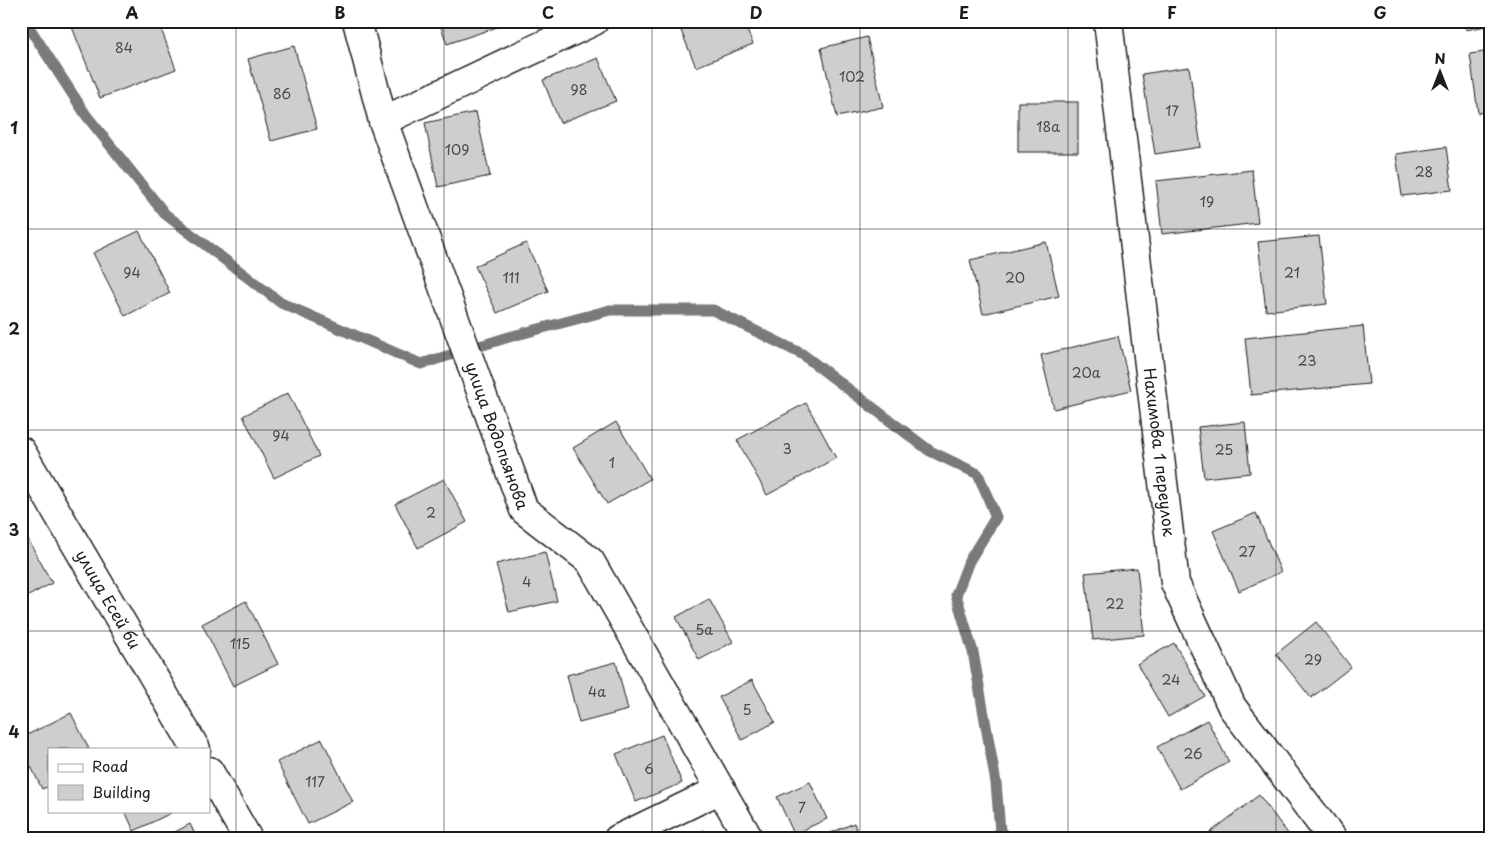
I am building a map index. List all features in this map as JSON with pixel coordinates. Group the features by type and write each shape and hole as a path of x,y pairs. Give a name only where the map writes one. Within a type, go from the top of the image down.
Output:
{"street":[{"path":"356,21 382,121 594,21"},
{"name":"Нахимова 1 переулок","path":"1108,21 1176,583 1232,707 1333,839"},
{"name":"улица Водопьянова","path":"382,121 524,510 590,560 749,839"},
{"name":"улица Есей би","path":"21,451 195,748"},
{"path":"210,773 248,839"},
{"path":"618,839 721,789"}],"building":[{"path":"87,21 158,21 176,69 100,98 72,27"},
{"path":"439,21 515,21 447,44"},
{"path":"677,21 743,21 753,44 696,67"},
{"path":"1465,21 1491,21 1491,25 1466,30"},
{"path":"867,37 883,107 837,117 821,48"},
{"path":"294,46 317,129 271,141 248,59"},
{"path":"1491,51 1491,111 1478,113 1470,54"},
{"path":"598,58 616,101 560,123 543,80"},
{"path":"1189,67 1201,147 1155,154 1142,74"},
{"path":"1018,102 1078,102 1078,152 1018,152"},
{"path":"476,112 490,176 438,187 425,123"},
{"path":"1446,147 1452,190 1402,196 1396,154"},
{"path":"1252,170 1258,223 1162,234 1156,181"},
{"path":"139,231 170,293 125,316 93,253"},
{"path":"1319,236 1327,304 1266,311 1258,242"},
{"path":"1046,242 1059,296 983,314 970,260"},
{"path":"526,243 548,291 497,313 475,266"},
{"path":"1363,326 1369,384 1251,395 1245,338"},
{"path":"1118,336 1131,390 1054,409 1041,355"},
{"path":"288,393 319,456 274,478 243,416"},
{"path":"806,403 836,458 767,495 737,440"},
{"path":"616,422 650,479 607,504 573,448"},
{"path":"1245,422 1250,473 1204,478 1198,427"},
{"path":"444,479 467,522 418,548 395,504"},
{"path":"1256,513 1281,572 1239,591 1213,531"},
{"path":"24,532 52,583 21,600 21,533"},
{"path":"545,552 557,601 509,612 496,564"},
{"path":"1137,568 1144,635 1093,640 1085,573"},
{"path":"709,599 733,642 699,660 676,617"},
{"path":"246,601 278,664 233,686 202,624"},
{"path":"1316,622 1351,667 1311,698 1276,654"},
{"path":"1174,643 1205,696 1168,717 1137,664"},
{"path":"616,662 628,710 579,723 567,675"},
{"path":"752,680 775,722 742,740 719,697"},
{"path":"71,713 88,748 48,748 48,786 42,789 21,746 21,738"},
{"path":"1207,720 1229,762 1180,789 1157,747"},
{"path":"662,735 682,783 636,802 616,754"},
{"path":"322,739 353,802 308,824 277,762"},
{"path":"810,782 827,819 794,834 777,797"},
{"path":"1259,795 1292,839 1203,838"},
{"path":"125,812 170,812 171,813 134,831"},
{"path":"854,823 860,839 817,839"},
{"path":"190,824 197,839 162,839"},
{"path":"704,830 709,839 690,839"}],"waterway":[{"path":"25,21 86,115 165,214 281,303 421,364 509,337 610,310 713,310 802,354 930,451 978,474 996,517 969,561 956,595 973,652 996,783 1000,831 1009,839"}]}
